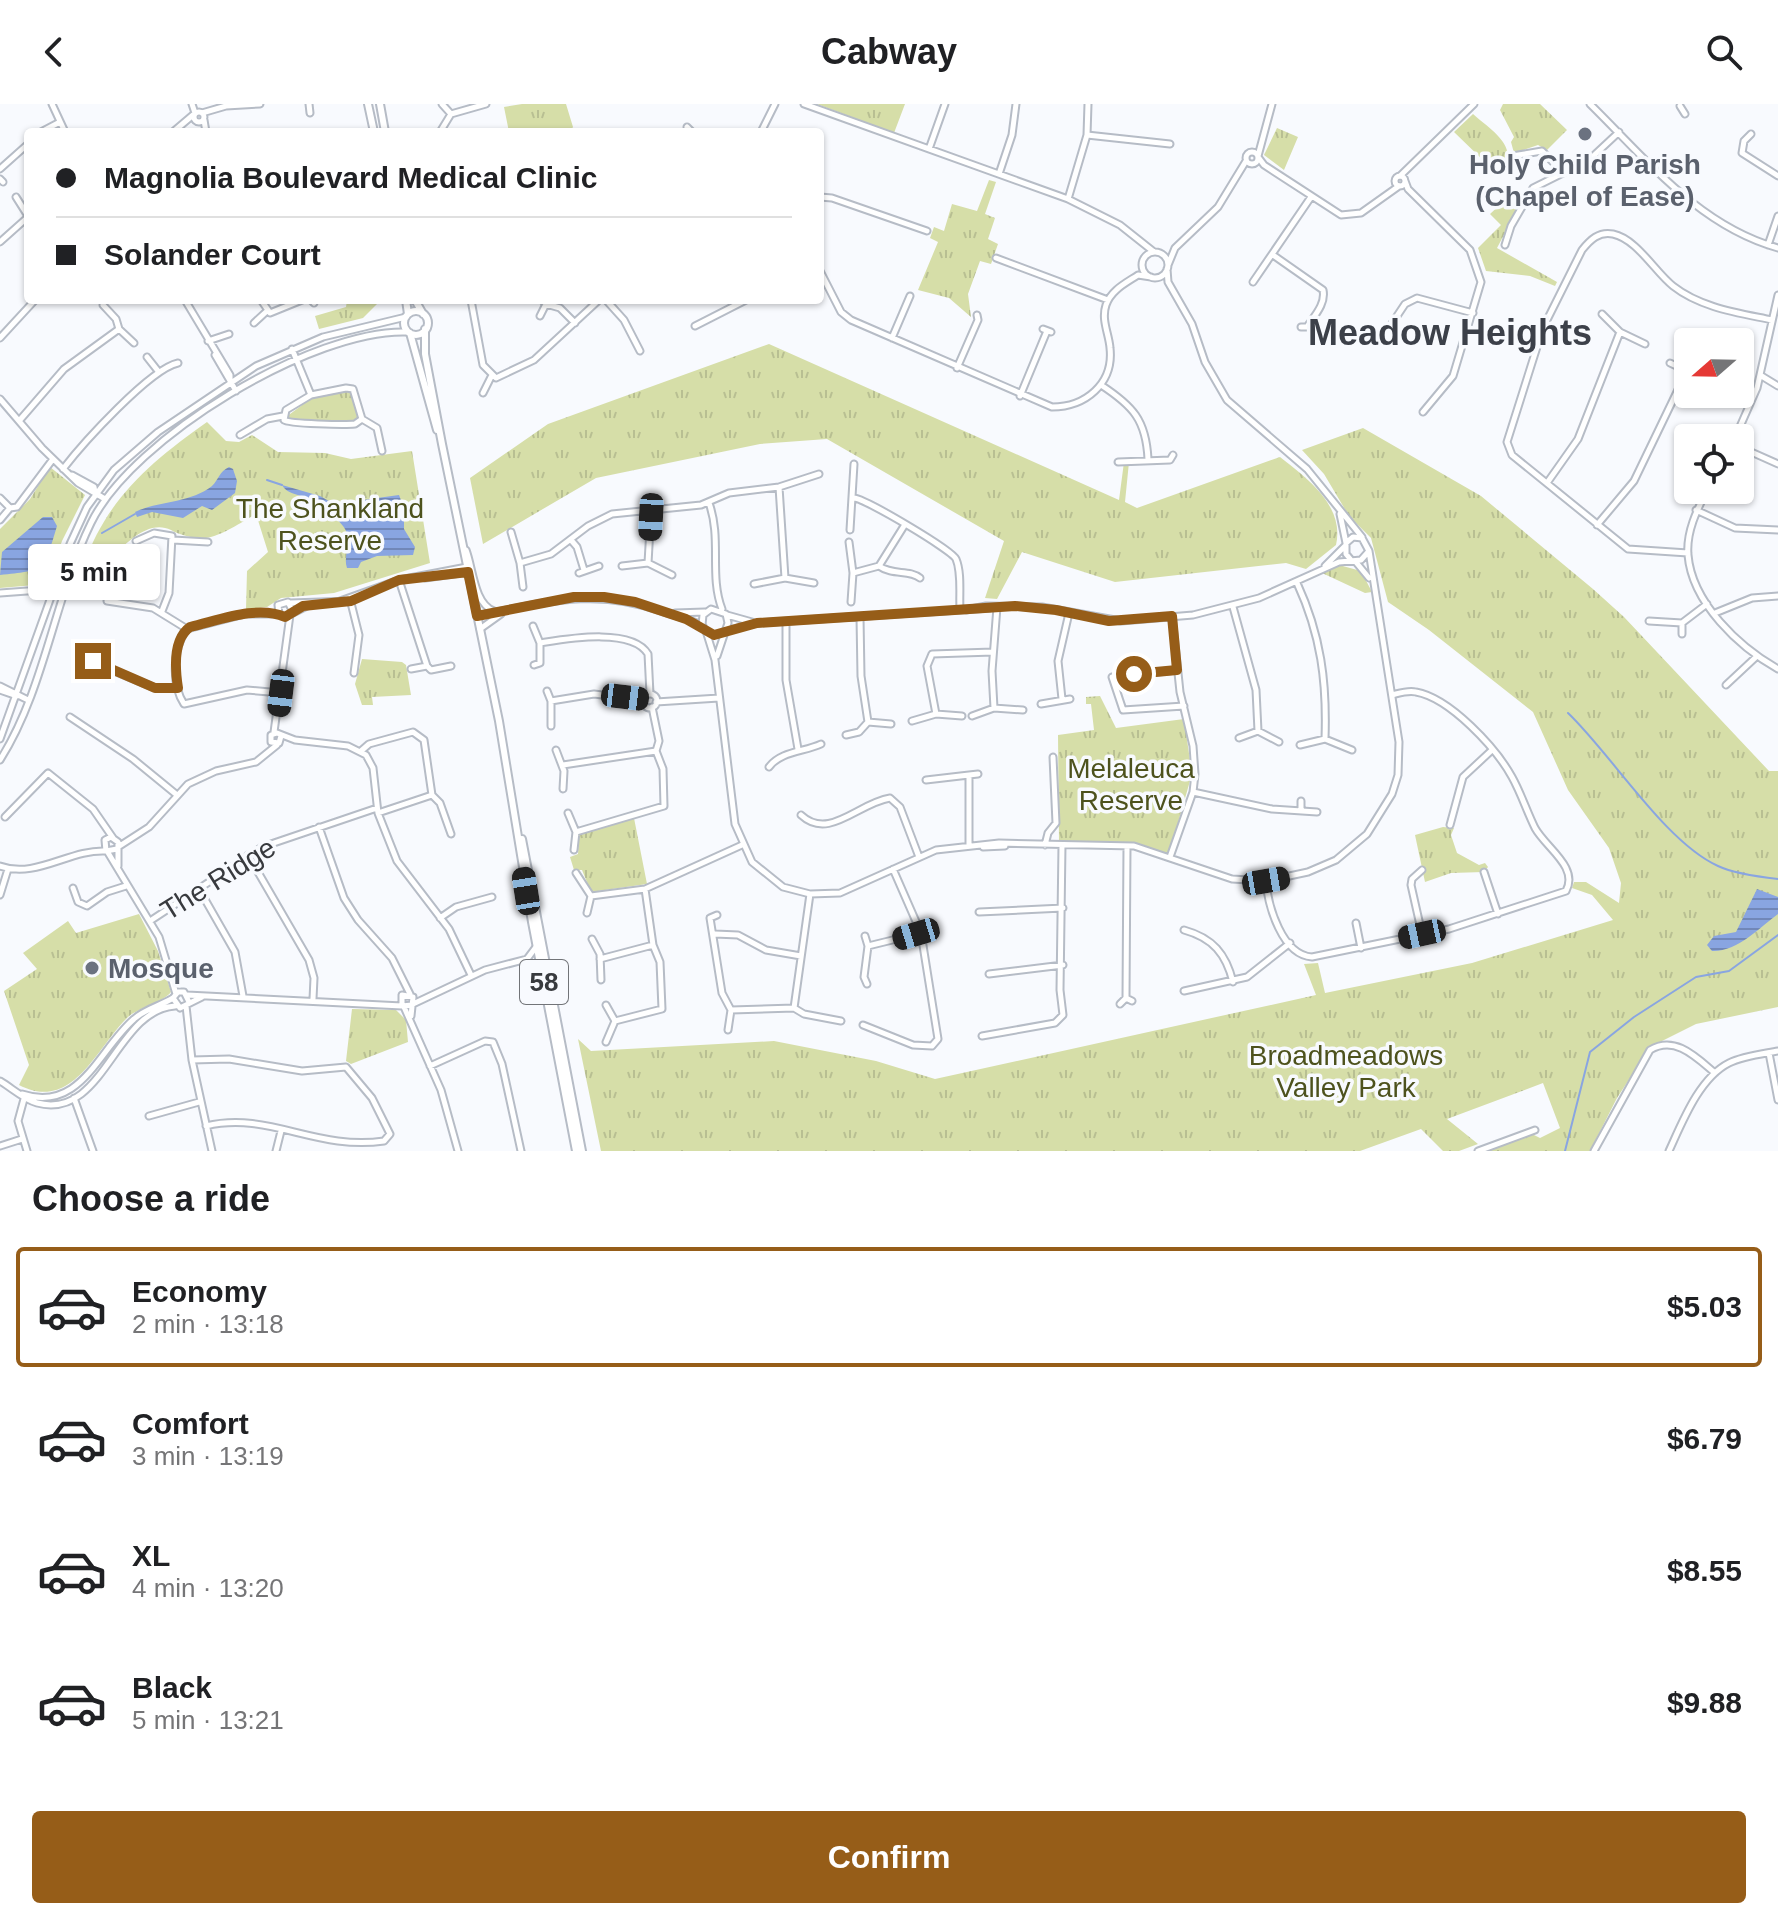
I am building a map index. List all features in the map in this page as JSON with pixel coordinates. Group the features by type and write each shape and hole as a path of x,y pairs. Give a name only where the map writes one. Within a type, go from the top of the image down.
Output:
{"main road":[{"path":"368,104 373,128"},
{"path":"380,104 384,128"},
{"name":"58","path":"406,304 409,333 442,444"},
{"name":"58","path":"417,304 427,319 425,354 581,1151"},
{"path":"407,316 423,314"},
{"path":"409,333 420,334 425,329"},
{"name":"58","path":"514,812 552,1025 581,1151"}],"street":[{"path":"52,104 63,128"},
{"path":"193,104 204,128"},
{"path":"178,128 215,110 260,104"},
{"path":"309,104 310,113"},
{"path":"442,104 451,114"},
{"path":"442,128 451,114 486,104"},
{"path":"717,590 704,629 715,660 735,824 752,862 771,880 810,894 840,893 919,857 971,845 1127,846 1232,879 1266,881 1308,872 1336,860 1378,821 1392,794 1399,763 1392,695 1369,551 1307,469 1227,400 1205,362 1188,315 1168,282 1165,256 1139,243 1120,225 1068,199 804,104"},
{"path":"929,149 945,104"},
{"path":"999,174 1012,135 1016,104"},
{"path":"1068,199 1087,135 1088,104"},
{"path":"824,286 847,317 1020,396 1044,406 1068,406 1083,401 1101,385 1111,355 1104,318 1108,300 1138,275 1143,261 1155,252 1175,248 1202,226 1243,170 1258,157 1272,104"},
{"path":"1251,152 1264,165 1328,209 1349,215 1373,207 1474,104"},
{"path":"1590,104 1691,203 1725,226 1778,248"},
{"path":"1683,110 1691,104"},
{"path":"763,128 773,105"},
{"path":"49,128 60,122"},
{"path":"1251,164 1251,152 1266,130"},
{"path":"1505,245 1511,226 1533,188 1598,154 1619,132"},
{"path":"1751,134 1744,141 1742,153 1778,176"},
{"path":"1087,135 1171,142 1175,151"},
{"path":"0,169 24,148"},
{"path":"1512,156 1542,151 1563,172"},
{"path":"1251,164 1264,165"},
{"path":"1401,181 1475,258 1481,282 1453,376 1422,413"},
{"path":"16,197 24,210"},
{"path":"824,197 927,231"},
{"path":"1252,283 1311,197"},
{"path":"1768,245 1778,216"},
{"path":"0,242 24,220"},
{"path":"1688,553 1628,549 1512,455 1507,442 1543,328 1589,241 1604,233 1618,235 1674,287 1719,309 1772,320"},
{"path":"1139,243 1144,271 1153,277"},
{"path":"1153,277 1167,267 1175,248"},
{"path":"1273,255 1323,290 1324,301 1306,328"},
{"path":"996,257 1108,300"},
{"path":"1138,275 1168,282"},
{"path":"1741,424 1760,375 1778,295"},
{"path":"892,338 907,297"},
{"path":"1390,326 1405,304 1417,298 1473,313"},
{"path":"0,338 31,304"},
{"path":"187,304 236,391"},
{"path":"263,304 267,311"},
{"path":"254,323 267,311 275,312 293,304"},
{"path":"472,304 483,365 491,377"},
{"path":"540,316 543,304"},
{"path":"549,304 560,308 575,323"},
{"path":"491,377 503,377 522,367 595,304"},
{"path":"610,304 624,320 640,351"},
{"path":"695,326 738,304"},
{"path":"103,305 116,319 119,329 134,343"},
{"path":"1602,314 1620,332 1645,344"},
{"path":"229,378 237,377 292,349 407,316"},
{"path":"957,368 979,319"},
{"path":"19,421 64,369 119,329"},
{"path":"1020,396 1047,331"},
{"path":"1547,483 1578,439 1620,332"},
{"path":"0,760 28,700 92,521 105,499 145,455 236,391 296,359 351,341 409,333"},
{"path":"208,341 229,334"},
{"path":"292,349 311,395"},
{"path":"147,357 158,371"},
{"path":"63,469 94,433 158,371 178,363"},
{"path":"1670,363 1674,365"},
{"path":"1760,375 1778,386"},
{"path":"483,393 491,377"},
{"path":"0,739 54,589 95,491 134,449 224,386 229,378"},
{"path":"1101,385 1140,417 1145,430 1148,459"},
{"path":"283,416 286,410 311,395 353,389 362,419 377,428 382,451"},
{"path":"0,399 63,469 105,499"},
{"path":"1597,525 1634,481 1674,400"},
{"path":"283,416 287,423 296,425 328,421 351,425 362,419"},
{"path":"240,435 267,419 283,416"},
{"path":"1754,453 1778,464"},
{"path":"1118,462 1170,460 1173,455"},
{"path":"0,520 10,508 23,501 53,459"},
{"path":"850,530 854,464"},
{"path":"520,563 551,554 600,518 623,512 709,503 729,493 779,487 819,474"},
{"path":"779,487 785,578"},
{"path":"0,498 10,508"},
{"path":"854,498 869,501 904,526 948,549 956,559 963,610"},
{"path":"709,503 717,531 717,590 728,623 715,660"},
{"path":"1699,504 1688,553 1695,583 1707,604 1756,657 1778,669"},
{"path":"1338,509 1345,544 1352,560 1366,572 1373,586"},
{"path":"1696,510 1735,528 1778,530"},
{"path":"648,563 651,511"},
{"path":"853,573 879,566 904,526"},
{"path":"511,532 523,587"},
{"path":"136,541 154,533 168,533 173,540 169,593 162,611"},
{"path":"460,534 483,603 500,612"},
{"path":"1321,570 1353,537 1362,538"},
{"path":"173,540 208,542"},
{"path":"571,540 577,547 581,572 599,566"},
{"path":"849,542 853,573 851,602"},
{"path":"477,616 574,597 604,597 666,612 714,635 757,623 994,607 1042,607 1109,621 1233,607 1297,583 1321,570 1364,558 1369,551"},
{"path":"622,566 648,563 672,575"},
{"path":"879,566 891,573 914,573 920,578"},
{"path":"107,601 162,611 187,629 261,613 278,605 340,601 399,580 467,570"},
{"path":"754,584 785,578 814,583"},
{"path":"399,580 427,666 431,670 451,666"},
{"path":"1297,583 1309,609 1323,660 1325,739"},
{"path":"0,593 54,589"},
{"path":"1715,613 1752,598 1778,596"},
{"path":"350,599 359,635 354,673"},
{"path":"0,866 8,869 35,867 87,852 117,848 135,836 201,776 266,757 278,735 292,613 290,603"},
{"path":"261,613 292,613 314,604"},
{"path":"1649,621 1682,623 1707,604"},
{"path":"278,605 288,638"},
{"path":"994,607 994,708"},
{"path":"1233,607 1256,690 1258,731"},
{"path":"480,630 487,621 513,609"},
{"path":"666,612 724,612 757,623"},
{"path":"1062,699 1058,661 1069,613"},
{"path":"1170,857 1193,792 1195,758 1177,670 1172,616"},
{"path":"860,617 861,676 868,722"},
{"path":"786,622 786,680 798,749"},
{"path":"1682,623 1682,634"},
{"path":"533,626 540,643 540,663 534,665"},
{"path":"187,629 178,651 178,688 182,701 188,704 247,690 281,693"},
{"path":"540,643 602,636 638,645 648,654 650,694 659,741 656,751 663,769 664,806 576,832"},
{"path":"936,714 927,666 932,654 993,652"},
{"path":"1726,685 1756,657"},
{"path":"88,660 155,688 178,688"},
{"path":"411,669 427,666"},
{"path":"1177,670 1112,677 1123,710 1184,706"},
{"path":"0,688 28,700"},
{"path":"547,691 551,701 551,726"},
{"path":"1266,881 1272,919 1305,957 1422,934 1498,914 1566,891 1570,876 1537,831 1512,777 1471,725 1427,695 1412,691 1392,695"},
{"path":"551,701 594,694 643,700 650,694"},
{"path":"643,700 646,706 719,698"},
{"path":"1041,704 1070,699"},
{"path":"972,716 994,708 1023,710"},
{"path":"912,721 936,714 962,716"},
{"path":"70,717 133,759 177,795"},
{"path":"868,722 891,724"},
{"path":"846,735 859,732 868,722"},
{"path":"1239,738 1258,731 1279,742"},
{"path":"363,753 374,743 413,732 423,736 432,795 440,803 451,834"},
{"path":"278,735 363,753 373,768 377,810 397,861 457,941 471,975"},
{"path":"276,743 278,735"},
{"path":"1300,745 1325,739 1352,750"},
{"path":"276,743 295,740"},
{"path":"769,767 772,762 798,749 821,744"},
{"path":"556,750 563,765 563,789"},
{"path":"1450,825 1463,777 1492,750"},
{"path":"563,765 656,751"},
{"path":"1045,845 1048,833 1056,823 1053,757"},
{"path":"5,817 48,773 81,798 102,821 114,838 119,871"},
{"path":"926,780 978,774"},
{"path":"969,775 971,845"},
{"path":"1193,792 1249,805 1317,812"},
{"name":"The Ridge","path":"150,921 248,855 275,841 432,795"},
{"path":"801,815 811,824 829,826 855,809 890,798 900,807 919,857"},
{"path":"1301,801 1301,811"},
{"path":"568,813 576,832 574,850"},
{"path":"102,821 107,851 150,921 183,1006 199,1102 212,1151"},
{"path":"319,827 344,898 358,920 392,958 411,995 411,1021"},
{"path":"87,852 104,841 135,836"},
{"path":"591,896 645,889 742,845"},
{"path":"982,1036 1061,1020 1062,845"},
{"path":"1120,1004 1129,1000 1127,846"},
{"path":"248,855 309,960 314,978 313,999"},
{"path":"0,895 8,869"},
{"path":"863,1025 913,1045 936,1043 921,933 893,869"},
{"path":"1422,870 1412,879 1411,885 1422,934"},
{"path":"1484,872 1498,914"},
{"path":"576,873 591,896 587,913"},
{"path":"73,888 78,902 87,906 107,892 126,886"},
{"path":"199,889 235,952 243,996"},
{"path":"615,1021 662,1009 660,962 653,945 645,889"},
{"path":"794,1008 810,894"},
{"path":"440,918 456,907 492,897"},
{"path":"979,912 1063,908"},
{"path":"717,915 710,918 715,934 722,993 731,1010 728,1030"},
{"path":"1356,923 1361,948"},
{"path":"1184,930 1219,949 1228,962 1233,982"},
{"path":"868,946 921,933"},
{"path":"715,934 738,935 766,950 801,956"},
{"path":"865,936 868,946 864,977 867,984"},
{"path":"592,939 600,959 601,980"},
{"path":"1184,991 1233,982 1258,969 1290,943"},
{"path":"600,959 653,945"},
{"path":"25,1097 52,1098 72,1090 133,1020 179,995 313,999 403,1007 471,975 527,959 537,946"},
{"path":"504,966 543,962"},
{"path":"529,964 538,970 552,1025"},
{"path":"989,974 1063,965"},
{"path":"403,981 403,1007 448,1108 458,1151"},
{"path":"383,1003 401,996 428,994"},
{"path":"179,995 183,1006"},
{"path":"0,1081 45,1105 74,1098 144,1020 162,1009 183,1006 206,995"},
{"path":"606,1005 615,1021"},
{"path":"731,1010 794,1008 804,1014 841,1021"},
{"path":"606,1042 615,1021"},
{"path":"430,1066 485,1041 493,1042 502,1064 521,1151"},
{"path":"1594,1151 1650,1050 1667,1044 1677,1046 1715,1073"},
{"path":"1669,1151 1688,1111 1715,1073 1732,1062 1778,1051"},
{"path":"1769,1053 1778,1100"},
{"path":"192,1060 229,1059 302,1071 346,1067 372,1098 390,1134 384,1141 351,1146 245,1122 206,1126"},
{"path":"25,1097 18,1121 27,1151"},
{"path":"74,1098 93,1151"},
{"path":"149,1116 199,1102"},
{"path":"1478,1151 1535,1130"},
{"path":"276,1151 281,1131"},
{"path":"0,1146 22,1139"}],"green space":[{"path":"566,104 573,127 508,128 504,107"},
{"path":"817,104 905,104 894,133"},
{"path":"1503,104 1540,104 1567,130 1547,150 1538,145 1514,153 1511,142 1514,137 1500,110"},
{"path":"1473,114 1504,143 1508,158 1505,166 1493,169 1454,132"},
{"path":"1277,128 1298,137 1284,170 1264,155"},
{"path":"989,180 996,182 985,214 995,218 988,239 998,244 991,264 980,261 968,294 971,317 949,298 918,290 938,242 930,238 934,227 944,231 952,204 977,211"},
{"path":"1517,189 1524,197 1497,248 1557,282 1555,286 1530,276 1486,271 1478,248 1501,225 1490,214"},
{"path":"346,304 377,304 363,318 319,329 315,316 346,307"},
{"path":"769,344 1119,500 1124,462 1129,462 1125,502 1137,508 1280,457 1322,494 1335,518 1336,545 1306,569 1286,563 1115,582 1022,552 997,599 985,598 1004,541 827,439 760,444 596,478 483,544 470,478 548,424"},
{"path":"347,390 355,396 358,420 286,417 313,397"},
{"name":"The Shankland Reserve","path":"207,422 226,441 239,442 252,435 278,452 325,453 351,459 412,451 430,563 334,593 281,598 267,607 246,609 247,571 268,552 256,514 225,532 206,538 183,535 162,527 146,530 112,557 111,566 84,565 105,520 133,483"},
{"name":"Broadmeadows Valley Park","path":"1363,428 1481,496 1624,617 1769,771 1778,771 1778,1007 1696,1024 1650,1047 1617,1098 1590,1151 1485,1151 1532,1134 1540,1138 1560,1128 1543,1083 1447,1119 1478,1144 1459,1151 1443,1151 1421,1129 1360,1151 601,1151 578,1039 591,1051 774,1041 876,1061 935,1079 1316,995 1304,964 1318,963 1325,993 1472,963 1613,920 1592,895 1572,888 1574,882 1586,882 1619,903 1621,883 1609,848 1568,790 1533,712 1429,630 1388,602 1371,538 1349,516 1324,474 1302,450"},
{"path":"50,467 85,495 62,541 47,584 0,588 0,529 30,499"},
{"path":"1339,565 1361,571 1372,592 1365,593 1322,573"},
{"path":"362,659 402,662 406,665 411,695 372,697 373,705 362,705 355,684"},
{"name":"Melaleuca Reserve","path":"1100,696 1116,728 1184,719 1192,774 1169,854 1135,843 1059,843 1058,735 1094,730 1091,704 1086,704 1086,697"},
{"path":"634,818 647,884 591,892 582,870 574,870 570,857 578,854 579,835"},
{"path":"1443,827 1454,828 1451,835 1457,853 1479,865 1485,863 1488,867 1484,872 1451,873 1425,882 1415,835"},
{"path":"139,914 158,951 171,992 128,1017 94,1060 69,1084 54,1091 38,1091 19,1085 29,1065 4,991 37,969 23,953 68,921 76,933"},
{"path":"352,1009 396,1010 406,1020 408,1042 351,1064 346,1061"}],"water":[{"path":"229,467 233,469 237,481 235,493 212,510 202,506 183,518 152,512 137,517 135,512 144,508 204,492"},
{"path":"282,485 320,496 334,504 399,495 404,508 404,529 415,547 413,555 377,556 361,562 358,568 347,568 348,537 343,526 318,503 288,491"},
{"path":"43,517 52,517 57,526 44,561 34,570 0,575 2,552"},
{"path":"1757,889 1778,897 1778,914 1739,943 1712,951 1707,945 1714,936 1736,932"}],"waterway":[{"path":"267,480 282,485"},
{"path":"102,533 135,514"},
{"path":"1568,713 1659,818 1698,854 1732,871 1778,879"},
{"path":"1565,1151 1590,1052 1634,1017 1696,977 1729,971 1778,935"}],"place":[{"name":"Holy Child Parish (Chapel of Ease)","path":"1585,134"},
{"name":"Mosque","path":"92,968"}],"district":[{"name":"Meadow Heights","path":"1450,332"}],"route":[{"path":"93,661 144,685 178,688 178,651 184,632 190,627 245,614 272,613 288,617 303,606 351,601 399,580 442,578 468,572 477,616 574,597 620,598 699,623 714,635 757,623 1015,606 1042,607 1109,621 1172,616 1177,670 1134,674"}]}
